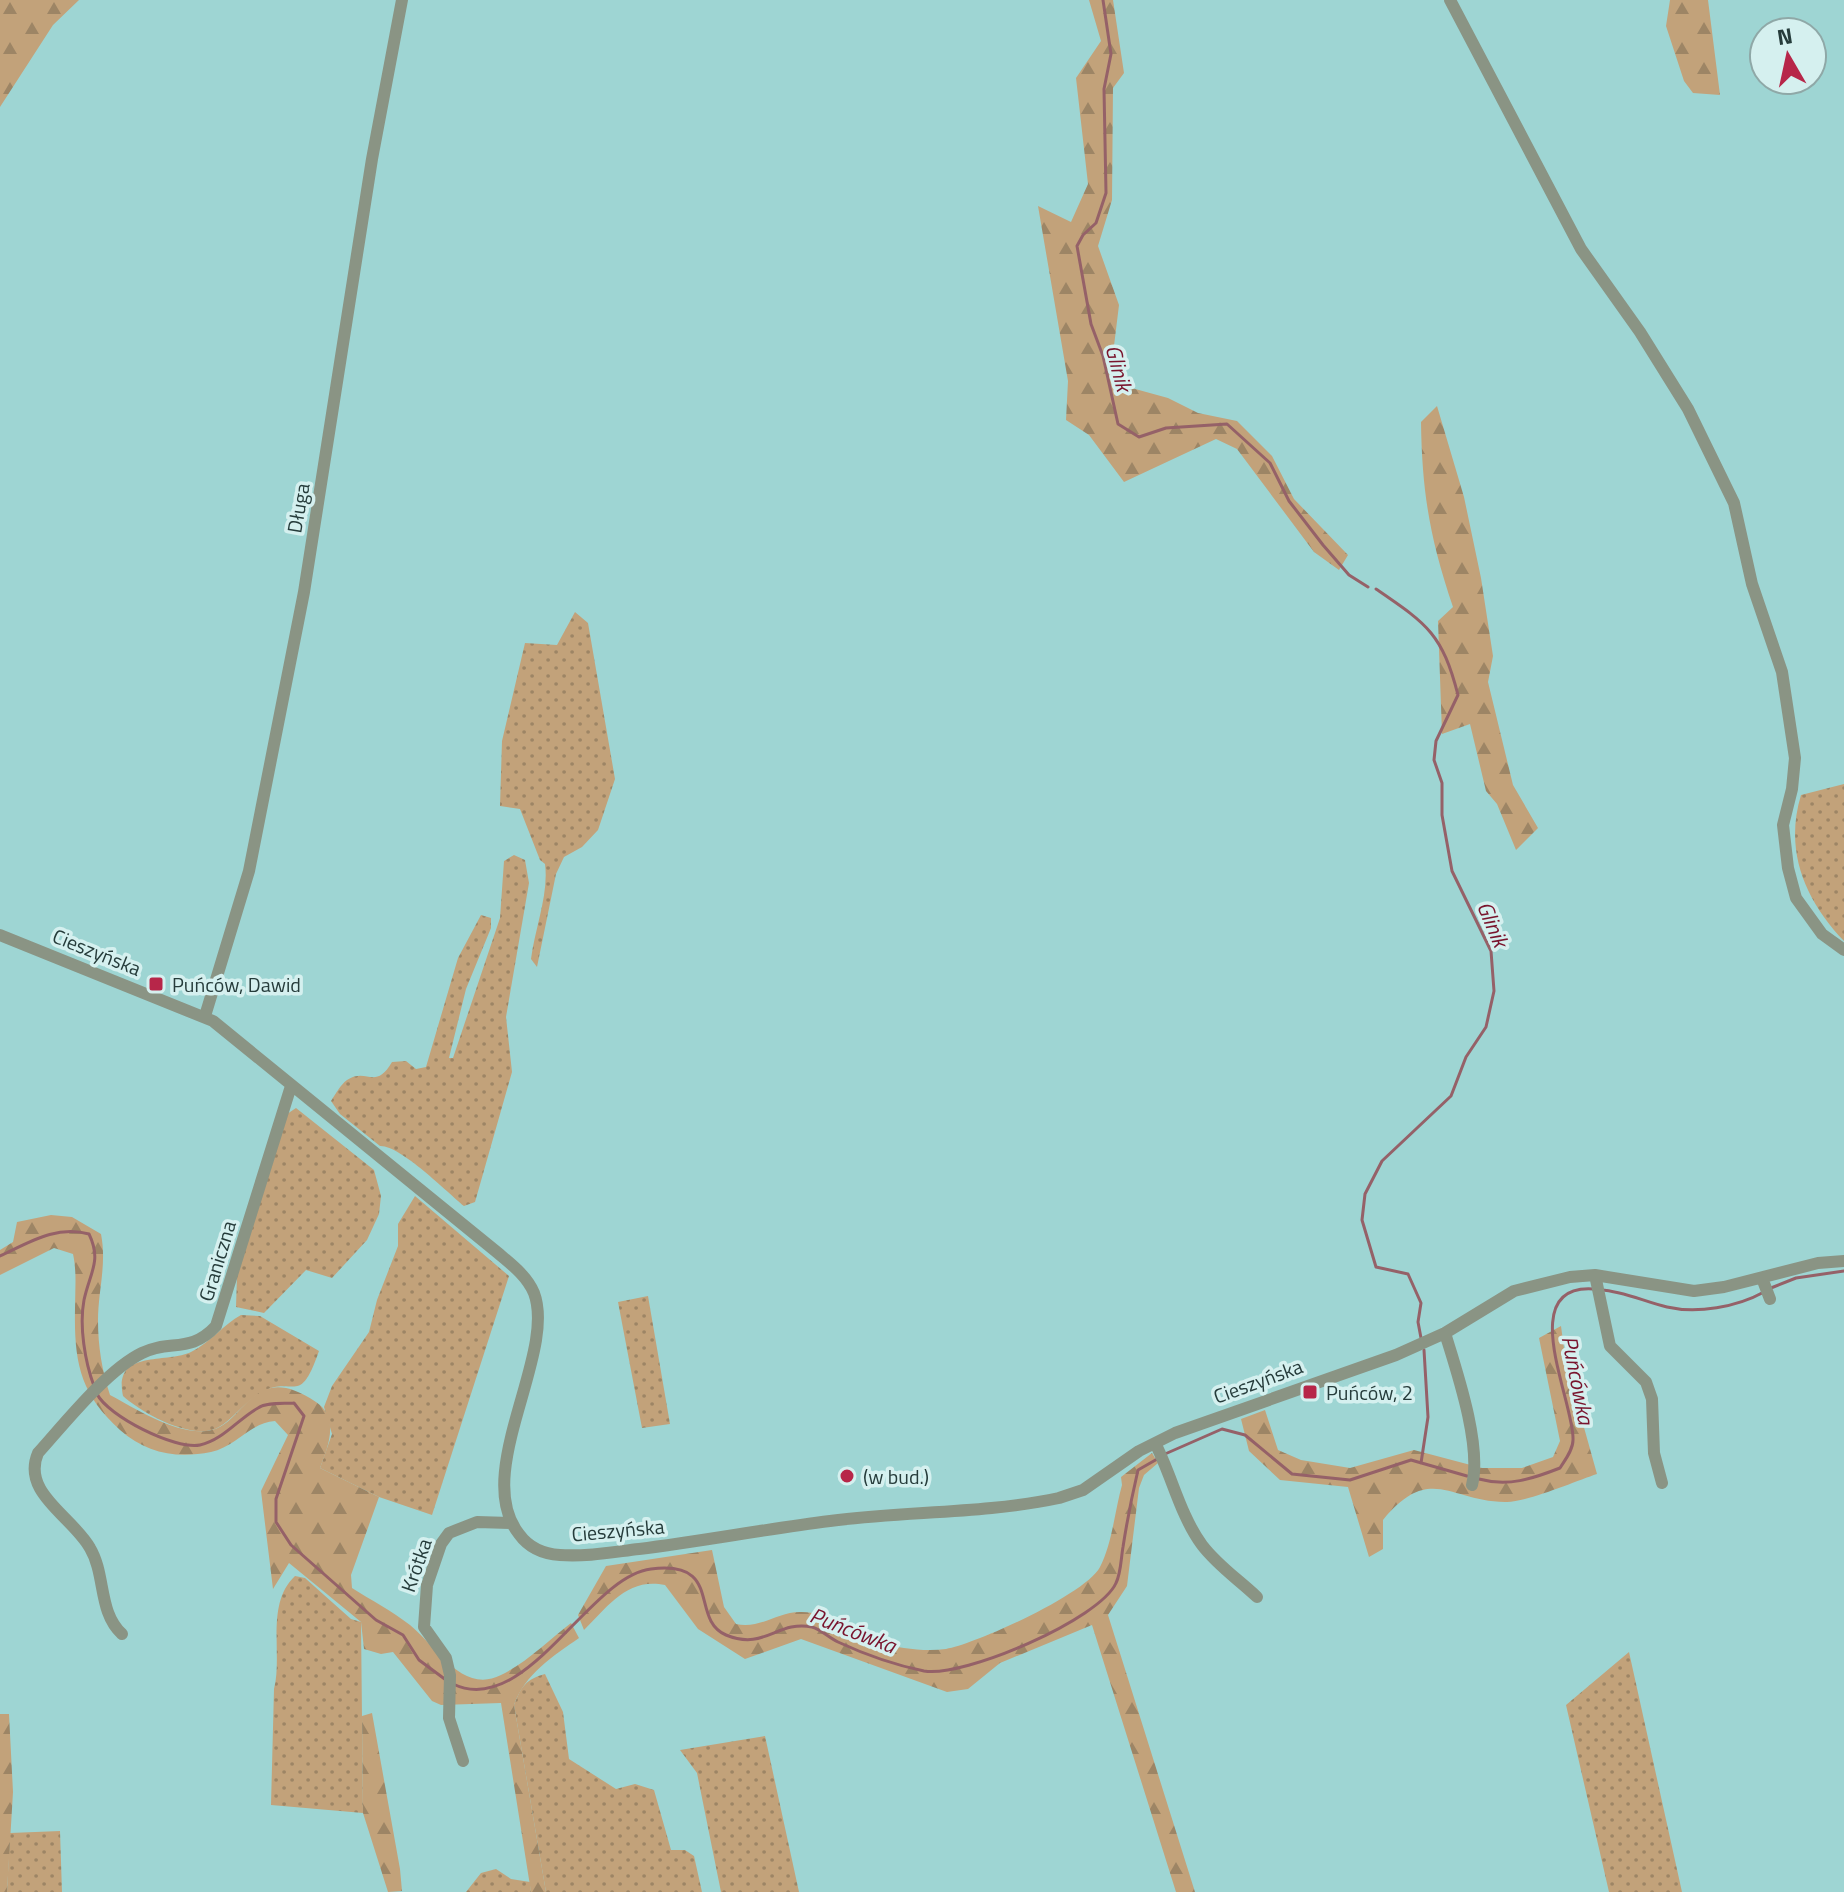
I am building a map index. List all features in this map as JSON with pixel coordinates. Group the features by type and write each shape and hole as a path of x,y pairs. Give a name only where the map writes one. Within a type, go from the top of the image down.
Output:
{"street":[{"name":"Długa","path":"205,1016 249,871 304,592 372,159 402,0"},
{"path":"1450,0 1581,249 1640,332 1688,409 1734,503 1752,584 1782,672 1795,758 1792,789 1783,825 1788,868 1796,898 1822,934 1844,950"},
{"name":"Cieszyńska","path":"0,935 205,1016 498,1253 532,1290 538,1321 504,1484 511,1523 534,1548 570,1555 693,1543 851,1518 1033,1503 1083,1490 1157,1446 1235,1410 1396,1355 1445,1333 1514,1291 1570,1277 1597,1284 1694,1291 1764,1282 1818,1263 1844,1261"},
{"name":"Graniczna","path":"122,1634 111,1623 92,1551 63,1512 43,1498 34,1475 38,1453 87,1399 145,1352 181,1347 199,1340 220,1320 291,1086"},
{"path":"1764,1282 1770,1299"},
{"path":"1597,1284 1610,1346 1646,1382 1652,1399 1654,1453 1662,1483"},
{"path":"1445,1333 1458,1375 1474,1479"},
{"path":"1157,1446 1184,1512 1202,1545 1223,1570 1257,1597"},
{"name":"Krótka","path":"463,1761 449,1718 450,1675 446,1658 424,1627 422,1610 427,1585 441,1544 449,1533 465,1524 511,1523"}],"green space":[{"path":"0,0 79,0 53,25 0,107"},
{"path":"1089,0 1113,0 1124,73 1113,88 1112,200 1098,246 1119,305 1113,354 1128,387 1168,398 1198,413 1237,421 1272,456 1294,499 1348,555 1339,570 1314,552 1237,449 1216,439 1124,482 1089,435 1066,420 1068,381 1038,206 1071,222 1088,184 1076,78 1101,41"},
{"path":"1670,0 1708,0 1720,95 1693,93 1684,81 1666,26"},
{"path":"1437,406 1464,497 1481,578 1493,656 1488,682 1513,785 1538,828 1516,850 1497,804 1486,791 1470,724 1442,734 1438,621 1453,607 1429,516 1421,422"},
{"path":"575,612 588,623 615,779 598,830 582,847 564,857 556,874 537,967 531,959 543,899 545,864 540,860 520,809 500,806 502,741 525,643 557,645"},
{"path":"1844,784 1844,941 1818,909 1809,892 1797,855 1795,836 1801,795"},
{"path":"514,855 525,860 529,883 506,1017 512,1072 475,1202 464,1206 411,1161 380,1146 340,1114 331,1101 347,1080 381,1075 392,1062 406,1061 416,1069 426,1067 458,958 481,915 491,918 491,928 466,989 449,1058 453,1058 500,918 504,861"},
{"path":"296,1108 374,1170 381,1196 379,1214 367,1240 332,1278 306,1270 264,1313 236,1307 237,1276 287,1114"},
{"path":"415,1196 509,1276 432,1515 379,1497 320,1468 332,1434 324,1407 332,1386 369,1332 377,1300 398,1246 398,1224"},
{"path":"51,1215 72,1217 101,1234 103,1256 98,1330 110,1395 156,1419 194,1431 219,1427 262,1391 276,1387 294,1390 316,1402 328,1416 330,1424 320,1468 379,1497 351,1575 352,1588 403,1620 450,1665 474,1678 487,1679 501,1675 528,1658 571,1623 579,1638 533,1675 514,1705 546,1892 531,1892 501,1703 441,1705 432,1701 393,1652 381,1654 364,1649 361,1622 289,1563 273,1589 261,1491 288,1435 275,1421 266,1422 211,1452 174,1454 140,1444 107,1417 82,1376 76,1345 73,1254 54,1248 0,1275 0,1250 13,1242 17,1222"},
{"path":"648,1296 670,1424 642,1428 618,1302"},
{"path":"241,1315 260,1316 319,1351 301,1385 273,1387 262,1392 219,1427 208,1431 168,1424 123,1396 122,1381 126,1371 134,1365 191,1352"},
{"path":"1561,1326 1566,1363 1597,1474 1539,1495 1507,1502 1488,1501 1442,1490 1429,1489 1415,1493 1383,1520 1383,1549 1369,1557 1348,1487 1280,1480 1249,1451 1241,1419 1265,1410 1278,1450 1301,1460 1350,1468 1414,1450 1482,1468 1522,1468 1553,1457 1560,1441 1539,1338"},
{"path":"1152,1453 1158,1463 1144,1475 1139,1488 1127,1586 1108,1615 1195,1892 1176,1892 1092,1625 1000,1663 968,1689 947,1692 801,1639 745,1659 698,1629 665,1585 640,1585 629,1589 610,1603 584,1630 578,1615 606,1566 712,1550 724,1607 736,1624 753,1624 792,1613 811,1613 887,1645 929,1650 961,1645 1029,1616 1091,1578 1100,1567 1108,1548 1122,1485 1121,1477"},
{"path":"295,1576 305,1578 351,1619 361,1622 363,1813 271,1805 278,1615 280,1601"},
{"path":"1629,1652 1682,1892 1609,1892 1566,1705"},
{"path":"545,1674 563,1712 569,1759 616,1789 635,1784 654,1790 671,1850 685,1850 694,1856 702,1892 546,1892 514,1705 525,1685"},
{"path":"372,1713 402,1891 388,1892 363,1813 362,1716"},
{"path":"0,1714 9,1714 13,1792 7,1892 0,1892"},
{"path":"765,1736 799,1892 721,1892 697,1773 680,1750"},
{"path":"60,1831 62,1892 7,1892 10,1833"},
{"path":"496,1869 511,1879 530,1882 531,1892 466,1892 481,1873"}],"waterway":[{"name":"Glinik","path":"1103,0 1111,54 1104,89 1106,193 1096,223 1077,246 1091,324 1103,356 1118,424 1139,437 1166,428 1227,424 1270,463 1289,501 1323,545 1349,575 1368,587"},
{"name":"Glinik","path":"1376,589 1430,632 1446,657 1452,674 1458,695 1436,741 1434,760 1442,783 1442,815 1452,871 1491,951 1494,991 1486,1027 1466,1057 1451,1096 1382,1161 1365,1194 1362,1220 1376,1267 1408,1274 1421,1303 1418,1322 1421,1338"},
{"name":"Puńcówka","path":"0,1256 54,1233 89,1234 95,1259 82,1321 94,1386"},
{"name":"Puńcówka","path":"1771,1288 1796,1278 1844,1271"},
{"name":"Puńcówka","path":"1479,1479 1510,1482 1560,1468 1573,1440 1552,1325 1557,1305 1570,1293 1593,1289"},
{"name":"Puńcówka","path":"1601,1290 1691,1310 1729,1305 1764,1292"},
{"name":"Glinik","path":"1421,1463 1428,1417 1424,1350"},
{"name":"Puńcówka","path":"97,1394 114,1412 143,1430 189,1445 216,1439 262,1406 294,1403 304,1416 276,1499 276,1522 291,1545 376,1620 403,1635 419,1660 446,1680"},
{"name":"Puńcówka","path":"1165,1454 1222,1429 1245,1435 1292,1474 1350,1480 1411,1460 1467,1476"},
{"name":"Puńcówka","path":"453,1684 480,1689 506,1682 531,1665 604,1595 628,1577 651,1569 674,1569 688,1573 697,1582 715,1627 739,1639 751,1640 789,1628 812,1627 859,1651 924,1671 943,1671 998,1656 1059,1629 1105,1597 1119,1575 1138,1470 1159,1458"}],"place":[{"name":"Puńców, Dawid","path":"156,984"},
{"name":"Puńców, 2","path":"1310,1392"},
{"name":"(w bud.)","path":"847,1476"}]}
